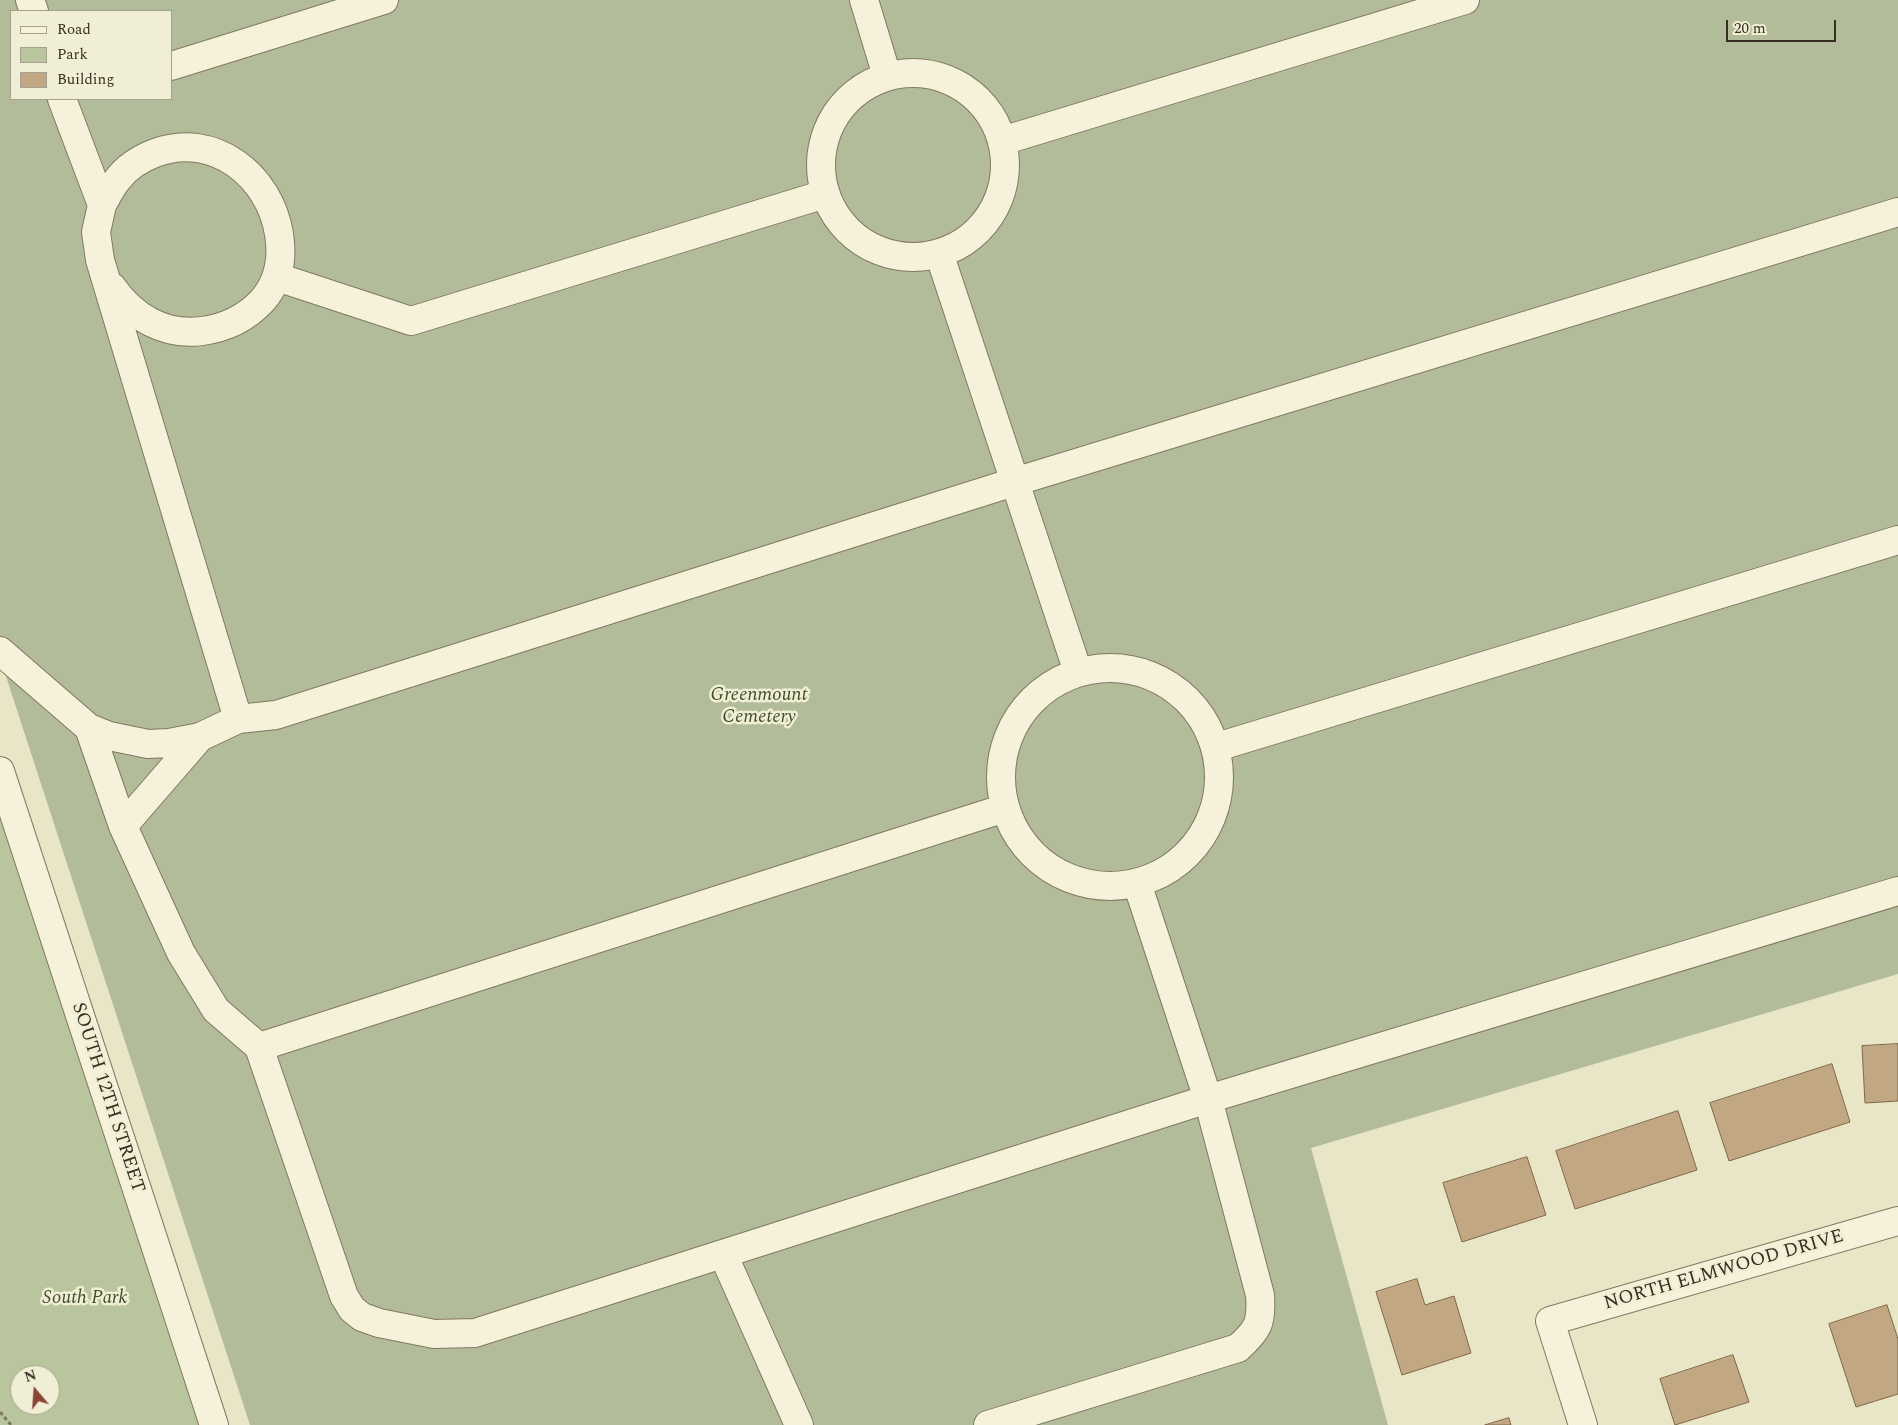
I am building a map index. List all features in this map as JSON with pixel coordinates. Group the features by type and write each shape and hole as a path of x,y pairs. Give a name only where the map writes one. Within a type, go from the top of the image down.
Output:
{"street":[{"path":"172,66 384,0"},
{"path":"864,0 887,76"},
{"path":"1002,141 1465,0"},
{"path":"915,72 943,77 968,90 989,112 1002,141 1005,174 997,201 985,222 965,241 939,253 911,257 903,256 886,253 860,241 839,221 825,194 822,182 821,152 830,124 844,102 866,85 887,76 915,72"},
{"path":"64,100 102,205"},
{"path":"104,273 124,303 142,318 166,329 196,332 225,326 248,313 268,294 277,277 281,249 276,217 263,190 243,169 220,154 193,147 166,149 143,158 118,178 102,205 96,232 100,260 238,719"},
{"path":"277,277 411,320 825,194"},
{"path":"0,651 89,728 109,736 148,744 169,743 200,737 238,719 276,715 1014,482 1898,212"},
{"path":"939,253 1078,672"},
{"path":"1216,747 1898,540"},
{"path":"1096,668 1128,668 1158,677 1182,693 1193,704 1202,715 1216,747 1221,773 1218,797 1207,829 1187,856 1158,876 1137,883 1110,887 1078,882 1046,866 1024,845 1011,823 1005,808 1000,779 1004,747 1016,720 1036,696 1061,679 1078,672 1096,668"},
{"path":"89,728 123,826 181,953 216,1010 259,1046 344,1296 352,1309 362,1317 379,1323 434,1334 475,1332 1208,1099 1898,891"},
{"path":"123,826 200,737"},
{"name":"SOUTH 12TH STREET","path":"0,771 214,1425"},
{"path":"259,1046 1005,808"},
{"path":"988,1425 1238,1348 1253,1335 1261,1315 1260,1296 1208,1099 1137,883"},
{"name":"NORTH ELMWOOD DRIVE","path":"1583,1425 1550,1321 1898,1221"},
{"path":"723,1254 799,1425"}],"path":[{"path":"0,1412 11,1425"}],"green space":[{"name":"Greenmount Cemetery","path":"0,0 1898,0 1898,974 1311,1148 1388,1425 250,1425 0,658"},
{"name":"South Park","path":"0,771 214,1425 0,1425"}],"building":[{"path":"1898,1044 1898,1101 1865,1103 1862,1046"},
{"path":"1832,1064 1850,1122 1729,1161 1710,1103"},
{"path":"1678,1111 1697,1170 1575,1209 1556,1151"},
{"path":"1527,1157 1546,1215 1462,1242 1443,1183"},
{"path":"1417,1279 1425,1305 1454,1296 1471,1353 1402,1375 1376,1292"},
{"path":"1887,1305 1898,1339 1898,1394 1856,1407 1829,1324"},
{"path":"1733,1355 1749,1402 1675,1425 1660,1379"},
{"path":"1509,1418 1511,1425 1485,1425"}]}
